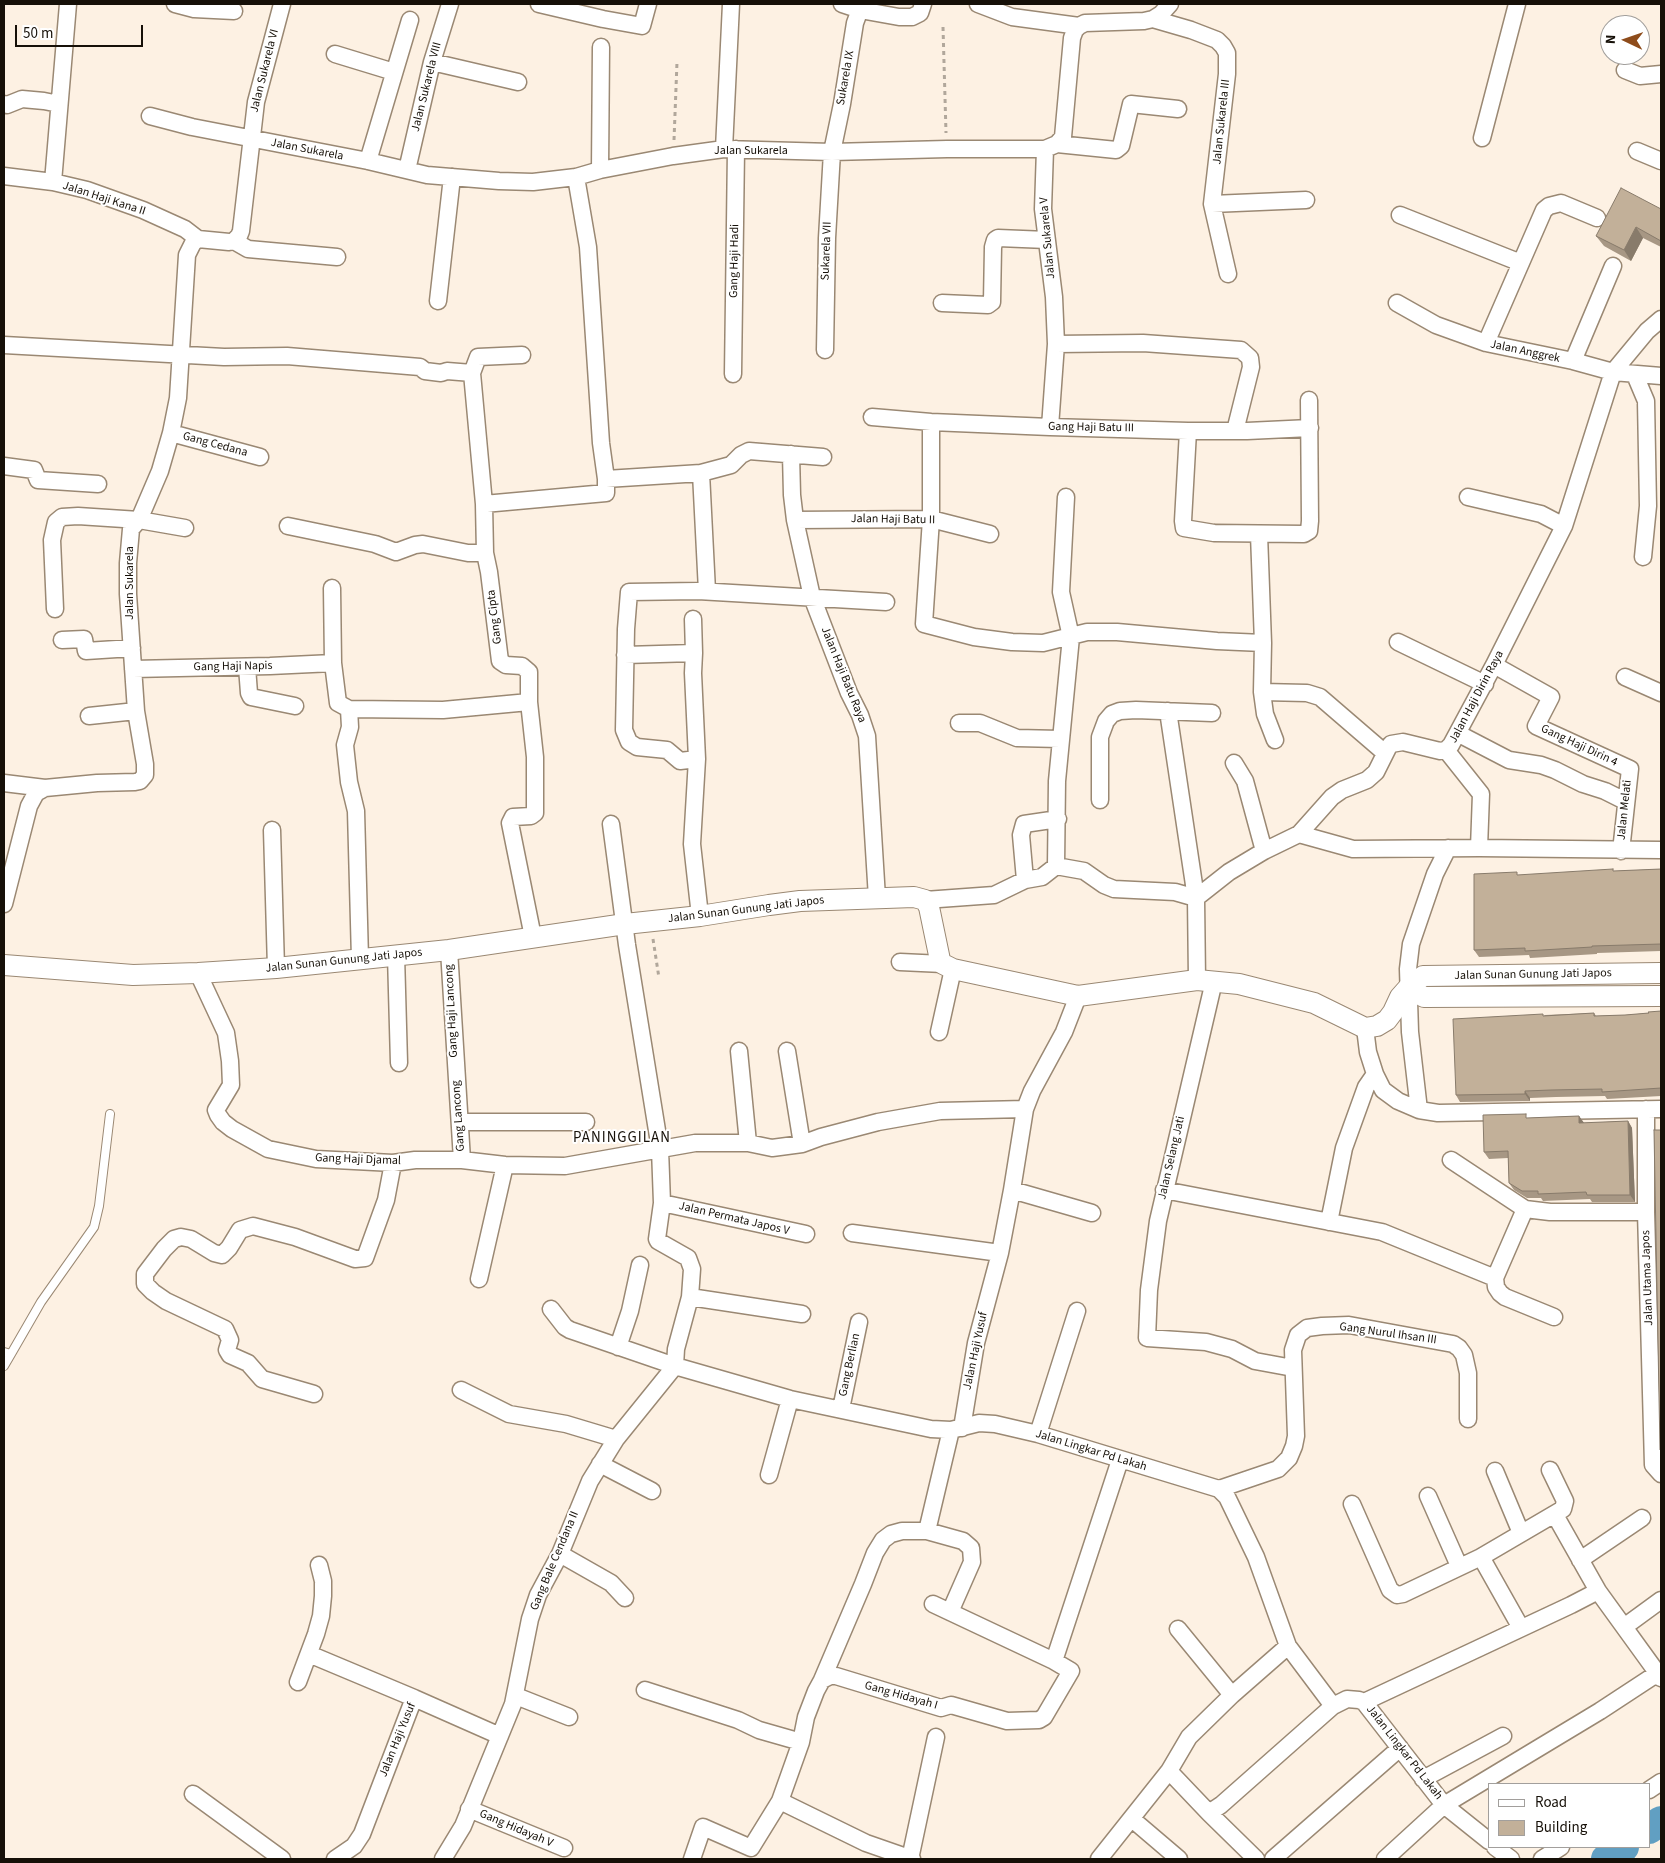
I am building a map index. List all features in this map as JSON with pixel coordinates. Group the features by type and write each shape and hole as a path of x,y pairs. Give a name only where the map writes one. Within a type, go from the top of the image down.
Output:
{"street":[{"path":"53,182 68,4"},
{"path":"175,4 194,9 234,11"},
{"name":"Jalan Sukarela VI","path":"252,139 256,102 282,4"},
{"name":"Jalan Sukarela VIII","path":"407,170 432,62 450,4"},
{"path":"538,4 642,26 648,4"},
{"name":"Gang Haji Hadi","path":"731,4 730,149 733,374"},
{"path":"842,4 899,17 912,17 920,12 923,4"},
{"path":"978,4 1015,10 1079,26 1096,22 1144,21 1161,14 1170,4"},
{"path":"1482,138 1517,4"},
{"name":"Sukarela IX","path":"832,152 856,23 861,7"},
{"name":"Jalan Sukarela III","path":"1153,18 1217,40 1227,54 1227,74 1212,204 1228,274"},
{"path":"368,161 410,20"},
{"path":"1051,146 1063,137 1072,38 1079,26"},
{"path":"600,170 601,48"},
{"path":"335,54 394,72"},
{"path":"432,62 518,82"},
{"path":"1625,70 1640,76 1661,74"},
{"path":"4,104 7,105 22,99 44,100 59,104"},
{"name":"Jalan Sukarela","path":"234,241 241,231 252,139 368,161 427,175 533,182 576,177 600,170 673,156 730,149 832,152 1051,146 1116,150 1121,146 1131,104 1178,109"},
{"path":"150,116 252,139"},
{"name":"Jalan Sukarela V","path":"1050,427 1056,344 1054,297 1043,209 1051,146"},
{"path":"1637,151 1661,161"},
{"name":"Sukarela VII","path":"825,350 827,238 832,152"},
{"path":"438,301 452,177"},
{"path":"484,504 606,493 606,479 600,443 588,247 576,177"},
{"name":"Jalan Haji Kana II","path":"5,179 53,182 87,190 143,210 185,229 198,239"},
{"path":"1212,204 1306,200"},
{"path":"1486,343 1541,216 1549,206 1561,204 1597,218"},
{"path":"1400,215 1520,263"},
{"path":"942,303 988,305 992,302 993,247 995,240 998,238 1047,240"},
{"path":"198,239 222,242 234,241 248,249 337,257"},
{"name":"Jalan Sukarela","path":"45,788 140,781 145,775 145,764 136,711 133,669 128,563 131,529 139,520 160,471 171,433 178,398 187,255 193,243 198,239"},
{"path":"1573,362 1613,266"},
{"name":"Jalan Anggrek","path":"1397,303 1436,325 1486,343 1613,372 1661,376"},
{"name":"Jalan Haji Dirin Raya","path":"1385,753 1391,744 1403,742 1433,750 1446,750 1459,734 1564,526 1613,372 1647,332 1661,319"},
{"path":"1056,344 1143,343 1241,350 1250,358 1251,367 1235,431"},
{"path":"4,345 224,357 287,356 420,367 425,371 441,373 447,371 472,373 478,357 522,355"},
{"name":"Gang Cipta","path":"472,373 484,504 485,552 500,661 506,665 522,666 529,672 529,702 535,757 535,813 531,816 513,817 510,823 533,937"},
{"path":"1635,375 1646,401 1648,506 1643,557"},
{"path":"1188,431 1184,528 1205,532 1304,534 1309,531 1309,400"},
{"name":"Gang Haji Batu III","path":"872,417 931,422 1188,431 1310,428"},
{"path":"931,422 931,519 924,624 974,637 1012,642 1044,643 1087,632 1117,632 1263,643"},
{"name":"Gang Cedana","path":"171,433 260,456"},
{"path":"606,479 701,474 731,465 740,455 749,451 823,457"},
{"name":"Jalan Haji Batu Raya","path":"790,454 795,520 812,597 867,736 877,898"},
{"path":"4,466 34,470 38,480 98,484"},
{"path":"701,474 707,591"},
{"path":"1056,866 1058,819 1056,801 1060,740 1071,637 1061,592 1066,497"},
{"path":"1468,497 1541,514 1564,526"},
{"path":"55,609 52,540 56,522 62,517 78,516 139,520 185,528"},
{"name":"Jalan Haji Batu II","path":"795,520 931,519 990,534"},
{"path":"288,526 375,544 396,552 414,545 423,544 468,552 485,552"},
{"path":"1259,534 1263,643 1262,692 1265,714 1275,740"},
{"path":"332,588 333,663 338,702 349,709 443,710 529,702"},
{"path":"697,759 680,761 668,750 637,747 629,742 624,730 625,655 629,592 707,591 886,602"},
{"path":"693,619 693,673 697,759 692,844 700,916"},
{"path":"62,640 84,639 86,651 132,648"},
{"path":"1398,642 1485,684"},
{"path":"625,655 694,653"},
{"name":"Gang Haji Napis","path":"133,669 333,663"},
{"name":"Gang Haji Dirin 4","path":"1494,665 1551,696 1536,726 1630,769"},
{"path":"247,667 251,697 295,706"},
{"path":"1625,677 1661,693"},
{"path":"1196,898 1229,872 1264,851 1299,834 1332,797 1342,790 1368,780 1376,772 1385,753 1320,697 1307,693 1262,692"},
{"path":"349,709 350,727 345,745 349,782 356,811 360,959"},
{"path":"89,716 136,711"},
{"path":"1100,800 1100,737 1106,721 1112,714 1120,711 1212,713"},
{"path":"1168,711 1196,898 1206,980"},
{"path":"959,723 980,723 1017,738 1060,740"},
{"path":"1459,734 1509,760 1541,765 1625,801"},
{"path":"1446,750 1481,794 1479,848"},
{"path":"1234,763 1245,780 1264,851"},
{"name":"Jalan Melati","path":"1621,850 1630,769"},
{"path":"4,783 45,788"},
{"path":"4,904 32,798 36,793 45,788"},
{"path":"1025,880 1021,835 1024,824 1058,819"},
{"path":"610,824 660,1149 662,1203 657,1239 684,1256 690,1263 690,1297 676,1348 675,1366"},
{"path":"272,830 276,968"},
{"path":"1299,834 1353,849 1661,850"},
{"path":"1419,1110 1410,1032 1408,969 1411,944 1434,874 1448,848"},
{"path":"939,1032 948,967 937,950 929,907 925,900 994,894 1025,880 1042,877 1056,866 1084,871 1104,885 1114,889 1175,892 1196,898"},
{"name":"Jalan Sunan Gunung Jati Japos","path":"4,965 133,975 198,974 449,950 800,901 914,896 925,900"},
{"name":"Gang Haji Lancong","path":"449,950 456,1072"},
{"path":"396,955 399,1063"},
{"path":"900,962 948,967 1078,996 1206,980 1238,984 1314,1002 1365,1028"},
{"path":"1652,973 1652,996"},
{"name":"Jalan Sunan Gunung Jati Japos","path":"1365,1028 1377,1026 1387,1020 1400,997 1423,976 1652,973"},
{"name":"Gang Haji Djamal","path":"198,974 226,1033 231,1085 216,1110 223,1122 232,1130 268,1149 316,1159 393,1163 415,1160 462,1160 505,1165 565,1166 695,1143 748,1143 772,1148 802,1144 878,1122 940,1112 1025,1109"},
{"path":"1496,996 1497,975"},
{"name":"Jalan Selang Jati","path":"1206,980 1212,996 1158,1221 1149,1290 1147,1338 1206,1342 1232,1350 1255,1361 1293,1368"},
{"name":"Jalan Sunan Gunung Jati Japos","path":"1408,988 1424,997 1652,996"},
{"name":"Jalan Haji Yusuf","path":"927,1531 956,1429 976,1342 1000,1253 1025,1109 1032,1091 1064,1032 1078,996"},
{"name":"Jalan Utama Japos","path":"1365,1028 1368,1052 1375,1074 1384,1090 1398,1101 1419,1110 1438,1113 1653,1109 1646,1212 1654,1465 1661,1474"},
{"path":"739,1051 748,1143"},
{"path":"787,1052 802,1144"},
{"name":"Gang Lancong","path":"456,1072 462,1160"},
{"path":"1329,1222 1344,1148 1366,1088 1375,1074"},
{"path":"460,1122 586,1122"},
{"path":"1451,1160 1525,1209 1550,1212 1646,1212"},
{"path":"314,1394 262,1379 248,1363 230,1355 227,1350 230,1340 225,1329 166,1301 145,1284 145,1274 164,1248 174,1239 181,1237 191,1239 214,1253 222,1255 229,1248 240,1230 253,1226 295,1237 355,1259 365,1258 386,1200 393,1163"},
{"path":"479,1279 505,1165"},
{"path":"1012,1190 1092,1213"},
{"path":"1164,1190 1382,1232 1495,1278"},
{"name":"Jalan Permata Japos V","path":"662,1203 806,1234"},
{"path":"1525,1209 1495,1278 1496,1287 1505,1297 1554,1317"},
{"path":"852,1233 1000,1253"},
{"path":"618,1347 633,1297 640,1265"},
{"path":"690,1297 802,1314"},
{"path":"551,1309 565,1328 675,1366 790,1399 931,1429 956,1429"},
{"path":"1038,1434 1076,1311"},
{"name":"Gang Berlian","path":"841,1409 859,1322"},
{"name":"Gang Nurul Ihsan III","path":"1223,1493 1278,1469 1289,1458 1296,1436 1293,1350 1298,1335 1307,1328 1349,1325 1453,1344 1464,1355 1468,1372 1468,1419"},
{"name":"Gang Bale Cendana II","path":"443,1859 463,1826 516,1696 530,1620 538,1595 560,1554 583,1496 616,1439 675,1366"},
{"path":"461,1390 509,1414 566,1424 616,1439"},
{"path":"769,1476 790,1399"},
{"name":"Jalan Lingkar Pd Lakah","path":"956,1429 979,1423 995,1424 1038,1434 1223,1493"},
{"path":"933,1604 1054,1661 1120,1460"},
{"path":"600,1464 652,1491"},
{"path":"1352,1504 1390,1590 1397,1595 1403,1594 1481,1557 1563,1509 1565,1501 1550,1470"},
{"path":"1495,1471 1521,1533"},
{"path":"1209,1813 1333,1706 1283,1651 1256,1557 1223,1493"},
{"path":"1428,1496 1459,1566"},
{"path":"1386,1859 1444,1805 1660,1674 1598,1591 1555,1515"},
{"path":"1580,1560 1642,1518"},
{"path":"692,1859 703,1827 751,1848 780,1801 801,1742 806,1717 816,1691 864,1584 875,1553 883,1540 891,1534 902,1531 927,1531 963,1541 971,1548 972,1562 950,1612"},
{"path":"560,1554 611,1583 625,1598"},
{"path":"1481,1557 1521,1628"},
{"path":"298,1682 316,1634 323,1596 323,1581 319,1566"},
{"path":"1364,1702 1598,1591"},
{"path":"1624,1627 1661,1600"},
{"path":"1178,1629 1232,1695"},
{"path":"1098,1859 1169,1771 1189,1737 1232,1695 1283,1651"},
{"path":"309,1654 414,1698"},
{"name":"Gang Hidayah I","path":"822,1680 830,1676 836,1676 941,1708 950,1705 1007,1721 1039,1720 1044,1717 1071,1671 1054,1661"},
{"path":"645,1690 738,1720 759,1730 801,1742"},
{"path":"516,1696 569,1717"},
{"name":"Jalan Haji Yusuf","path":"335,1859 354,1846 362,1834 414,1698 500,1736"},
{"name":"Jalan Lingkar Pd Lakah","path":"1333,1706 1347,1699 1364,1702 1444,1805 1488,1840"},
{"path":"780,1801 866,1843 911,1859 936,1736"},
{"path":"1423,1779 1503,1736"},
{"path":"1273,1859 1400,1748"},
{"path":"1169,1771 1256,1859"},
{"path":"1650,1789 1661,1782"},
{"path":"193,1794 282,1859"},
{"name":"Gang Hidayah V","path":"469,1809 564,1848"},
{"path":"1132,1818 1179,1859"},
{"path":"1496,1848 1511,1859"},
{"path":"1542,1859 1559,1848"}],"lane":[{"path":"4,1366 7,1353 40,1302 94,1227 101,1196 110,1114"}],"path":[{"path":"943,27 947,149"},
{"path":"673,156 677,62"},
{"path":"650,921 659,978"}],"building":[{"path":"1621,188 1661,209 1661,241 1636,227 1624,250 1596,236"},
{"path":"1613,869 1613,871 1661,869 1661,944 1592,946 1525,951 1525,948 1474,950 1474,874 1517,872 1517,875"},
{"path":"1661,1011 1661,1088 1602,1092 1602,1089 1551,1090 1525,1091 1525,1094 1456,1095 1453,1019 1543,1014 1543,1016 1594,1013 1594,1016 1625,1015"},
{"path":"1526,1114 1526,1118 1579,1116 1579,1123 1628,1121 1630,1195 1587,1195 1586,1192 1538,1194 1538,1191 1522,1191 1509,1183 1508,1151 1484,1152 1483,1115"},
{"path":"1654,1130 1661,1130 1661,1450 1660,1450"}],"waterway":[{"path":"1650,1828 1661,1821"},
{"path":"1606,1859 1622,1848"}],"district":[{"name":"PANINGGILAN","path":"622,1139"}]}
